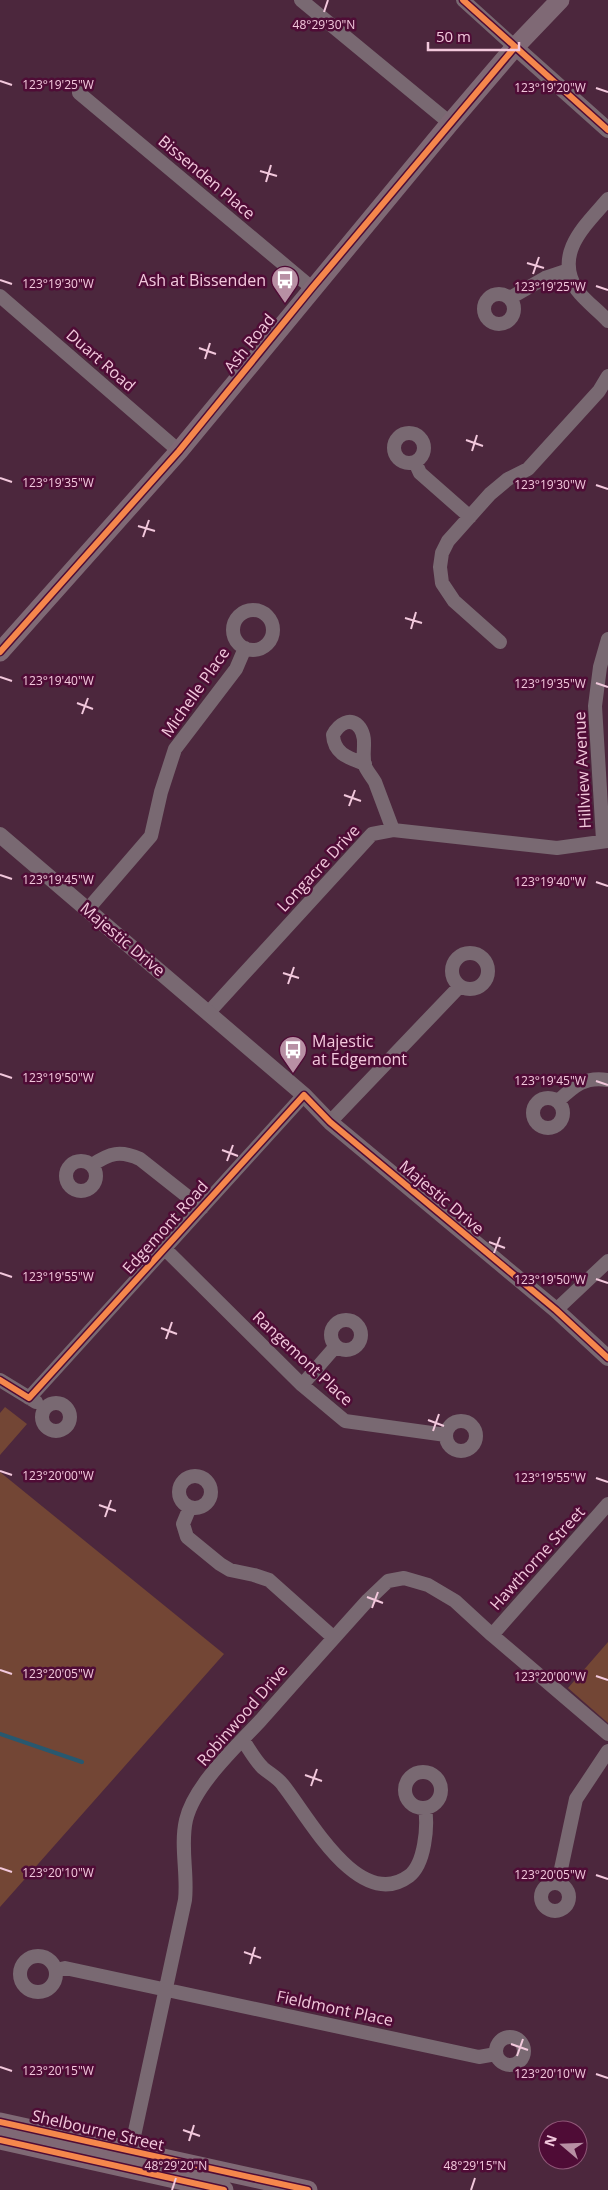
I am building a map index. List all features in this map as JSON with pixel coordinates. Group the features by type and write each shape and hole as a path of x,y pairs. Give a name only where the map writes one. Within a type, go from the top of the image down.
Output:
{"main road":[{"name":"Ash Road","path":"0,652 179,451 450,123 515,47 560,0"},
{"name":"Shelbourne Street","path":"0,2122 224,2190"},
{"name":"Shelbourne Street","path":"0,2140 308,2190"}],"street":[{"path":"301,0 450,123"},
{"path":"463,0 608,130"},
{"name":"Bissenden Place","path":"79,93 312,288"},
{"path":"608,199 582,228 571,248 569,270 578,290 608,321"},
{"path":"510,298 545,278 569,270"},
{"name":"Duart Road","path":"0,296 179,451"},
{"path":"500,642 454,601 442,583 440,567 442,553 448,541 490,494 508,479 528,469 599,391 608,376"},
{"path":"415,462 420,473 470,517"},
{"name":"Hillview Avenue","path":"606,840 595,706 600,667 608,639"},
{"name":"Michelle Place","path":"88,909 151,836 175,749 236,669 246,648"},
{"path":"364,764 374,782 392,830"},
{"name":"Longacre Drive","path":"209,1012 372,834 392,830 557,848 606,840"},
{"name":"Majestic Drive","path":"0,835 209,1012 304,1095 330,1122 556,1310 608,1358"},
{"path":"330,1122 460,986"},
{"path":"558,1101 577,1083 589,1079 608,1080"},
{"name":"Edgemont Road","path":"29,1398 304,1095"},
{"path":"92,1165 108,1154 129,1154 140,1159 202,1208"},
{"name":"Rangemont Place","path":"164,1248 302,1385 345,1421 446,1434"},
{"path":"556,1310 608,1261"},
{"path":"302,1385 336,1346"},
{"path":"0,1380 45,1408"},
{"name":"Hawthorne Street","path":"492,1635 608,1504"},
{"path":"190,1506 183,1524 187,1537 230,1570 268,1580 334,1638"},
{"name":"Robinwood Drive","path":"128,2161 167,1990 185,1900 184,1834 186,1820 191,1807 201,1788 334,1638 388,1581 404,1578 428,1585 455,1601 608,1734"},
{"path":"243,1740 262,1767 282,1783 329,1849 340,1861 373,1883 399,1882 410,1874 419,1862 428,1823 425,1808"},
{"path":"558,1883 576,1799 608,1751"},
{"name":"Fieldmont Place","path":"56,1970 65,1968 479,2057 496,2054"}],"shaded area":[{"path":"5,1407 27,1424 0,1455 0,1413"},
{"path":"0,1472 224,1654 0,1907"},
{"path":"608,1642 608,1723 568,1688"}],"waterway":[{"path":"0,1734 82,1762"}],"cycle path":[{"path":"463,0 608,130"},
{"path":"0,652 179,451 312,288 515,47"},
{"path":"0,1380 29,1398 304,1095 330,1122 556,1310 608,1358"},
{"path":"0,2122 308,2190"},
{"path":"0,2140 224,2190"}],"place":[{"name":"Ash at Bissenden","path":"285,304"},
{"name":"Majestic at Edgemont","path":"293,1074"}]}
